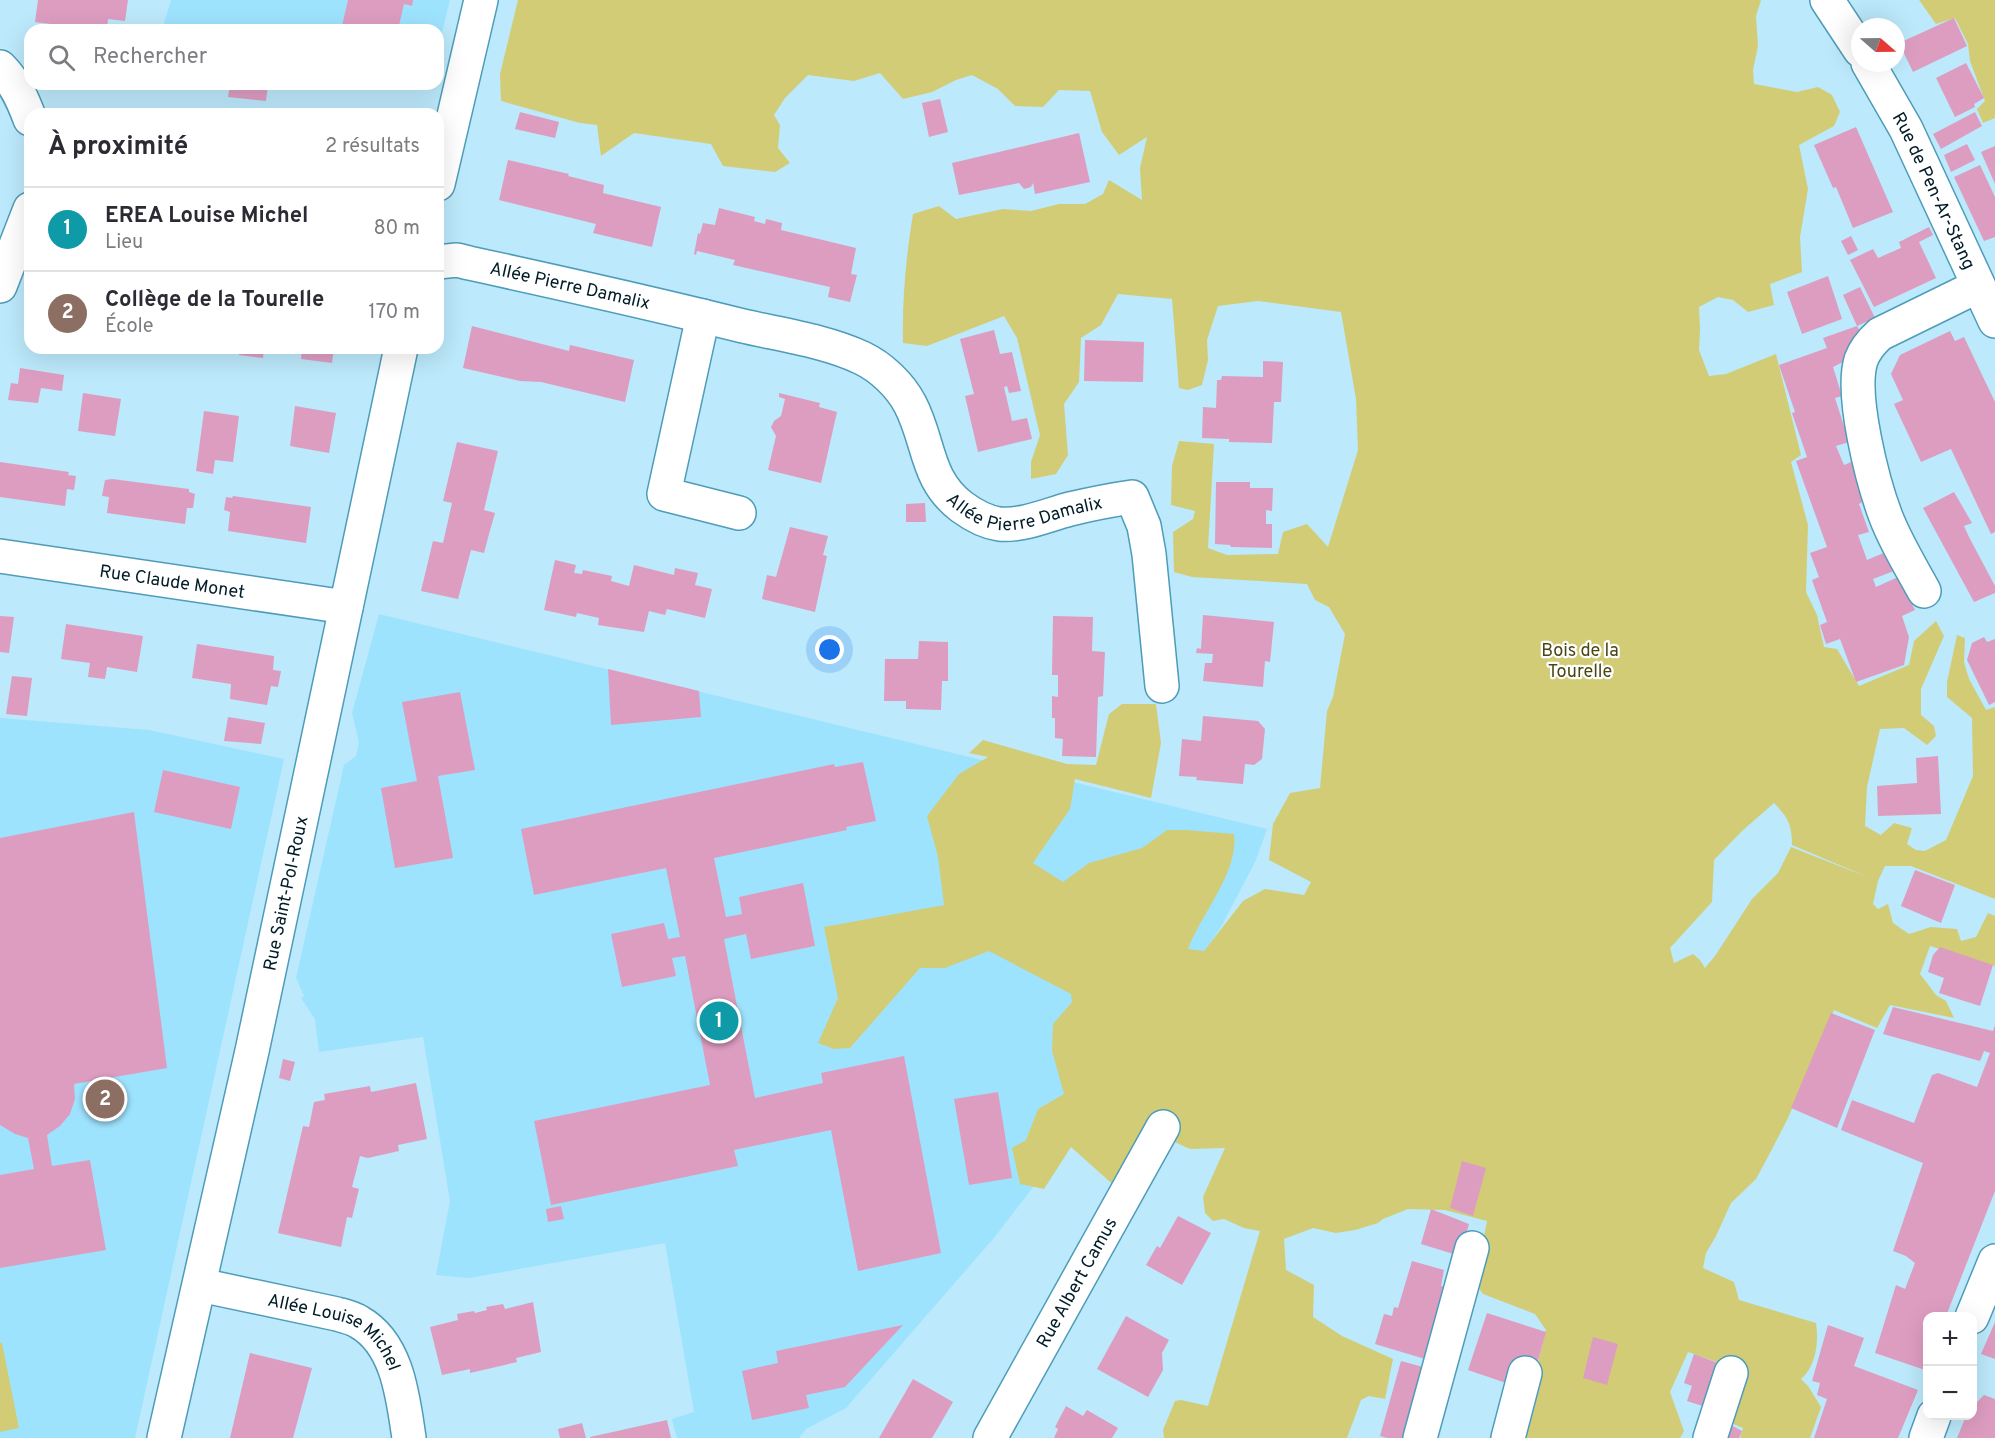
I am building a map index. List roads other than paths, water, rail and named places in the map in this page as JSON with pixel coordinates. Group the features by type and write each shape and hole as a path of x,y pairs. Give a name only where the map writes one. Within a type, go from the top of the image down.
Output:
{"street":[{"path":"444,158 481,0"},
{"path":"1827,0 1851,36"},
{"path":"0,67 9,76 26,108"},
{"name":"Rue de Pen-Ar-Stang","path":"1873,72 1906,129 1995,321"},
{"path":"0,286 24,224"},
{"name":"Allée Pierre Damalix","path":"444,261 457,260 703,316 830,347 861,357 876,366 894,382 909,403 939,483 952,500 986,521 1000,524 1039,519 1088,505 1132,496 1144,526 1149,554 1162,686"},
{"path":"1924,591 1893,533 1873,477 1864,435 1858,375 1861,360 1868,345 1880,334 1978,286"},
{"path":"703,316 664,494 739,513"},
{"name":"Rue Saint-Pol-Roux","path":"164,1438 252,1051 400,354"},
{"name":"Rue Claude Monet","path":"0,556 346,607"},
{"name":"Rue Albert Camus","path":"990,1438 1163,1127"},
{"path":"1419,1438 1472,1248"},
{"path":"1974,1312 1995,1261"},
{"name":"Allée Louise Michel","path":"200,1285 337,1314 358,1321 371,1330 389,1354 395,1370 409,1438"},
{"path":"1508,1438 1525,1372"},
{"path":"1710,1438 1731,1373"},
{"path":"1926,1438 1933,1420"}],"place":[{"name":"EREA Louise Michel","path":"719,1021"},
{"name":"Collège de la Tourelle","path":"105,1099"}],"park label":[{"name":"Bois de la Tourelle","path":"1580,660"}]}
